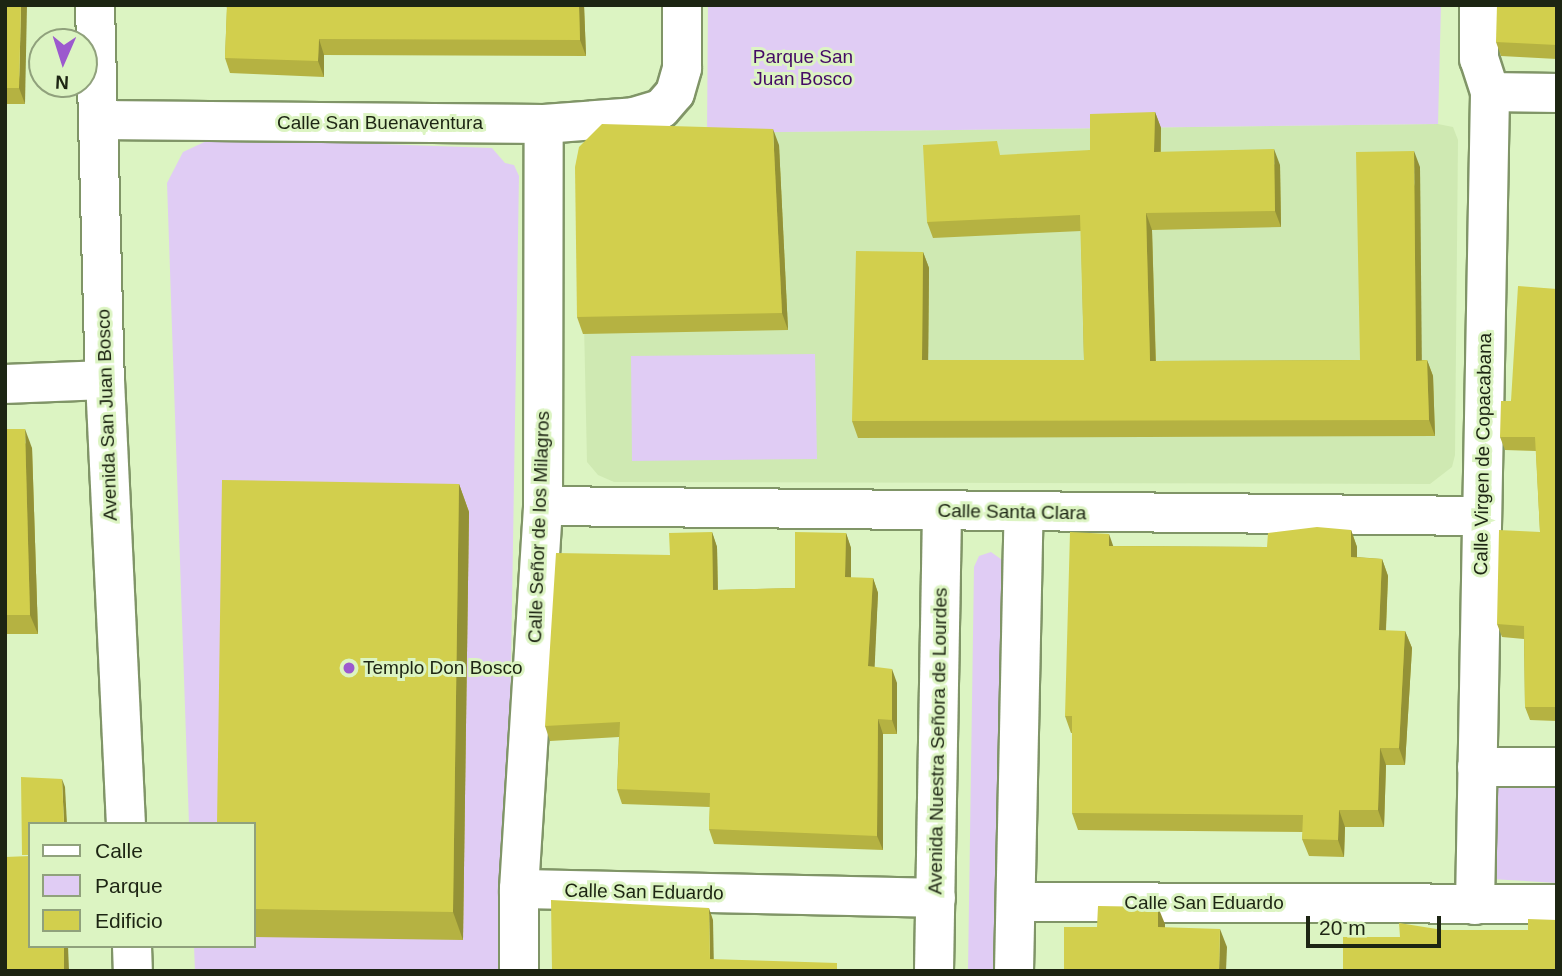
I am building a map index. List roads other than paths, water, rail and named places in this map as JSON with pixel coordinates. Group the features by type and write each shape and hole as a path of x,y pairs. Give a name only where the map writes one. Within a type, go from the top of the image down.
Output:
{"street":[{"name":"Avenida San Juan Bosco","path":"95,5 105,380 126,822"},
{"name":"Calle San Buenaventura","path":"98,120 544,124 634,117 661,109 675,93 682,68 682,5"},
{"name":"Calle Virgen de Copacabana","path":"1475,905 1490,92 1479,59 1479,5"},
{"path":"1490,92 1557,93"},
{"name":"Calle Señor de los Milagros","path":"519,971 519,889 543,506 544,124"},
{"path":"5,384 105,380"},
{"name":"Calle Santa Clara","path":"543,506 1481,516"},
{"name":"Avenida Nuestra Señora de Lourdes","path":"934,971 942,511"},
{"path":"1014,971 1019,902 1024,512"},
{"path":"1477,767 1557,767"},
{"name":"Calle San Eduardo","path":"519,889 936,898"},
{"name":"Calle San Eduardo","path":"1019,902 1557,904"},
{"path":"132,948 133,971"}],"place":[{"name":"Templo Don Bosco","path":"349,668"}],"park label":[{"name":"Parque San Juan Bosco","path":"803,68"}]}
